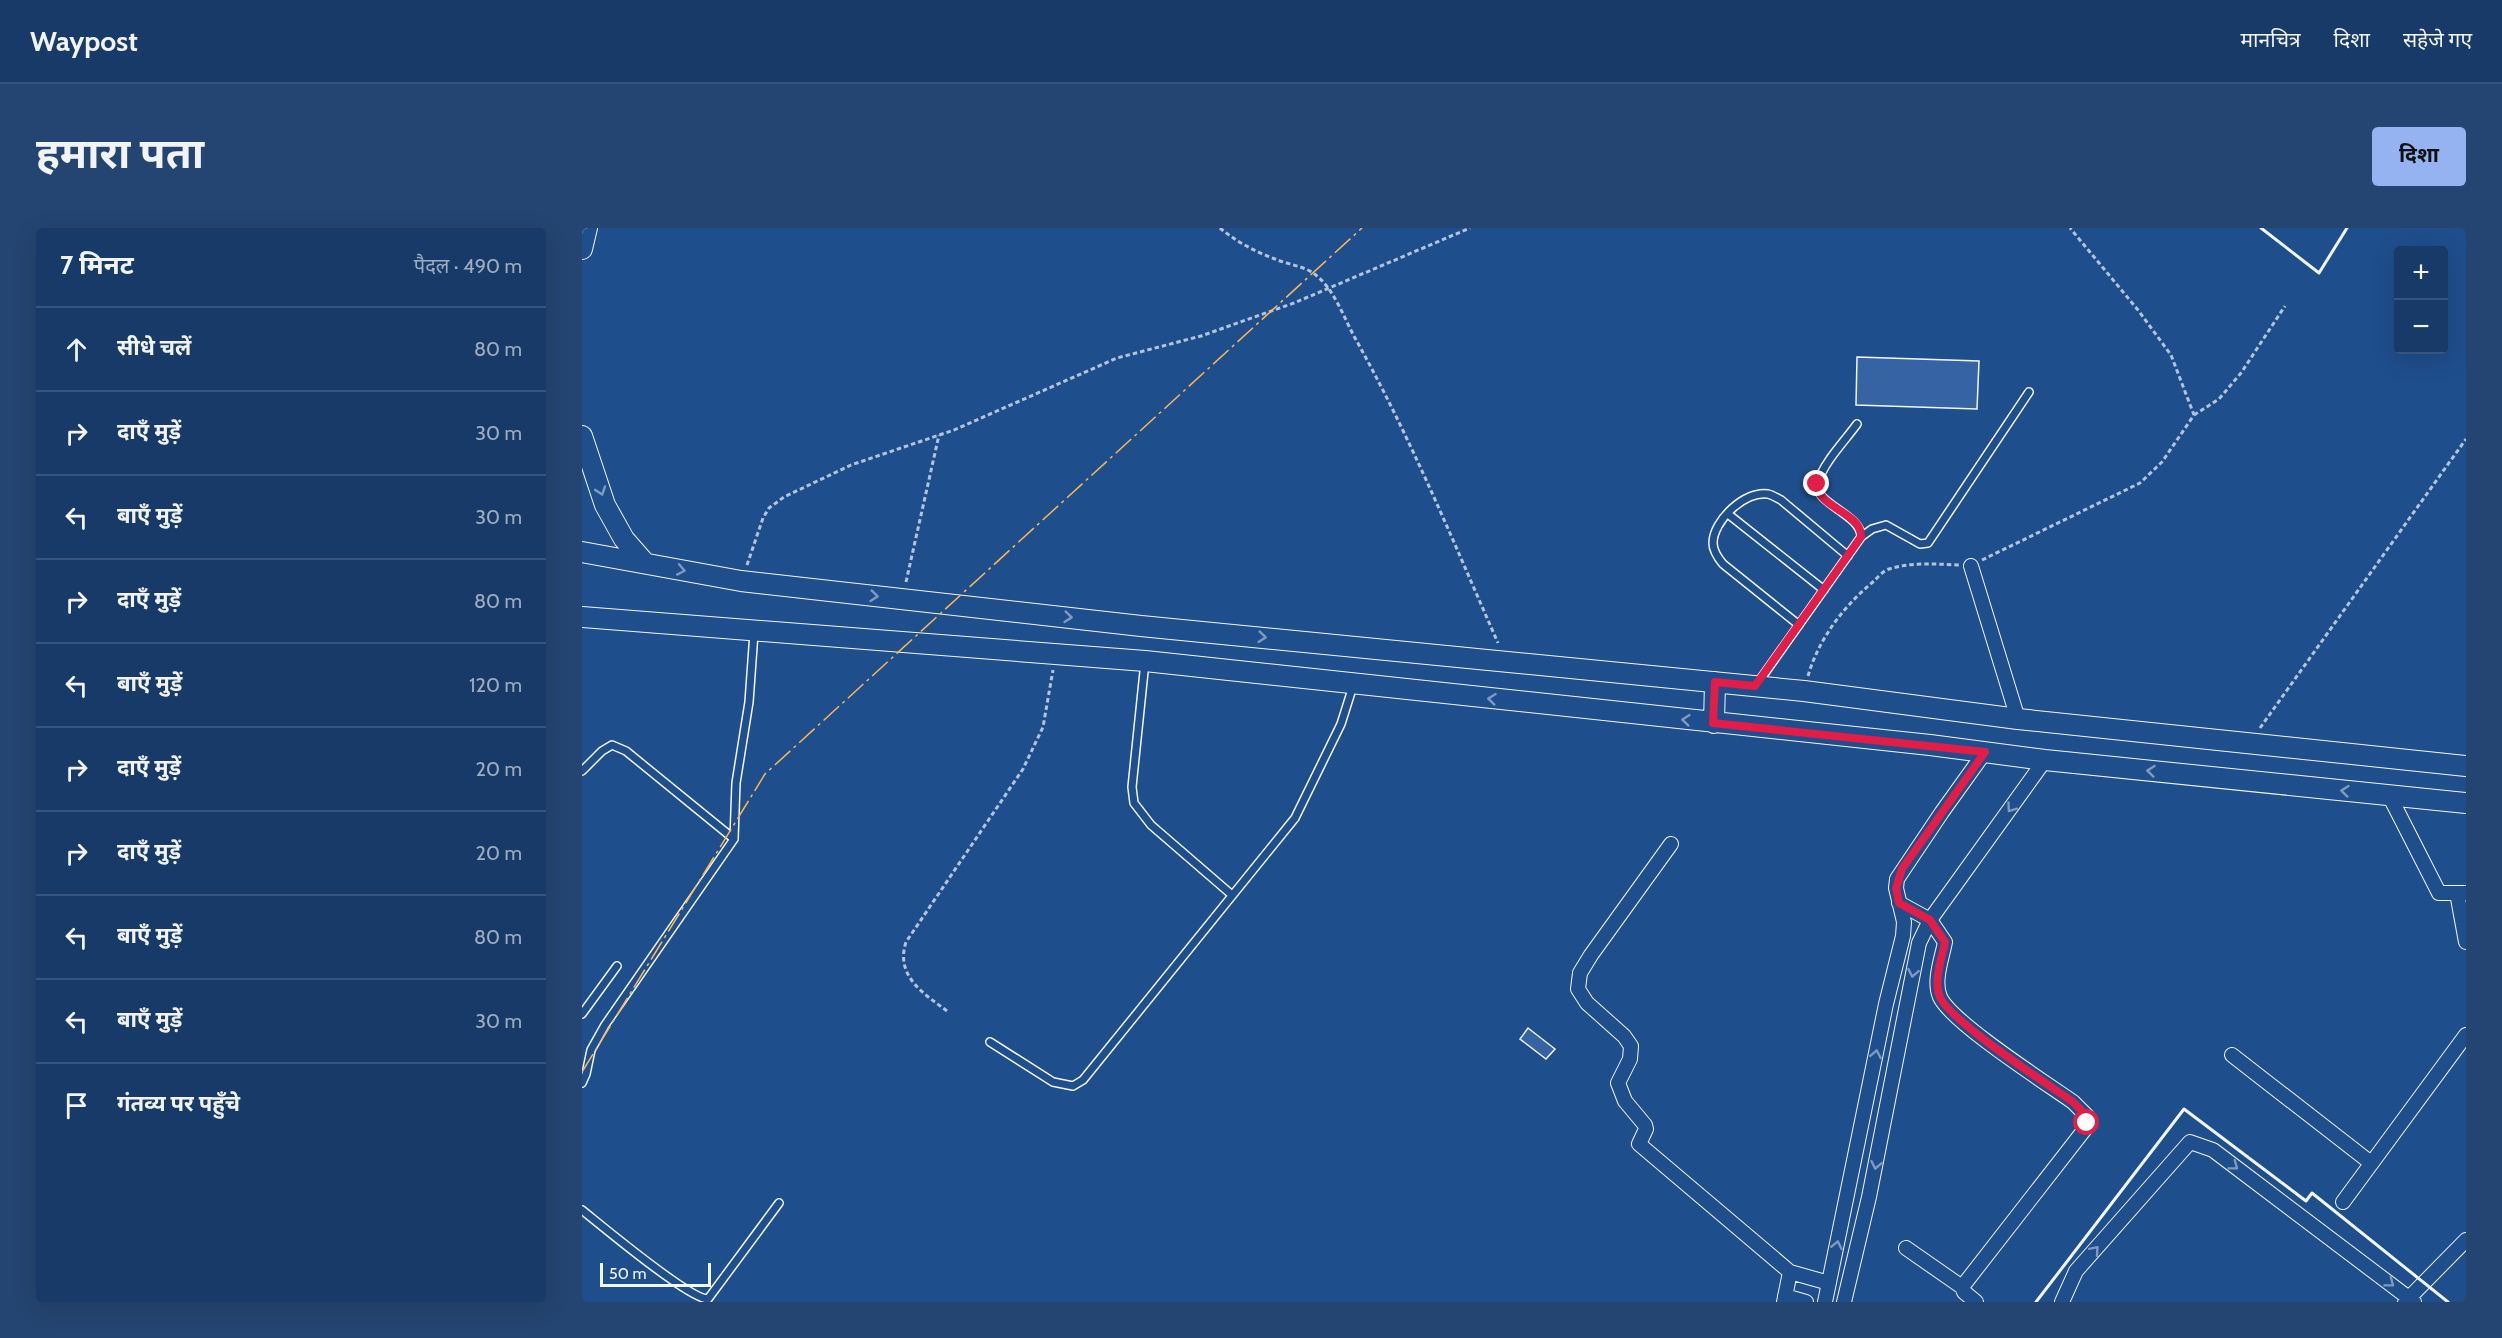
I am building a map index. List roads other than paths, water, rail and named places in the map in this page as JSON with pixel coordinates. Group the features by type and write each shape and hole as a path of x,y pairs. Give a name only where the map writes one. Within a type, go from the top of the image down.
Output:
{"street":[{"path":"582,249 587,228"},
{"path":"582,436 605,505 624,539 645,563"},
{"path":"582,552 741,581 1506,662 1804,691 2018,719 2466,766"},
{"path":"1971,566 2018,719"},
{"path":"582,616 1146,661 2045,760 2466,803"},
{"path":"1713,723 1715,682"},
{"path":"1825,1302 1886,1004 1903,936 1904,922 1896,888 1902,869 1985,752"},
{"path":"1844,1302 1869,1197 1919,943 1930,920 2045,760"},
{"path":"2389,795 2439,893 2462,893 2466,942"},
{"path":"1671,844 1591,955 1580,973 1578,989 1587,1003 1624,1036 1631,1047 1630,1059 1618,1083 1624,1101 1645,1125 1646,1129 1639,1144 1790,1272 1829,1283"},
{"path":"1899,903 1930,920 1945,942 1938,981 1939,996 1947,1007 1966,1025 2073,1102 2087,1116 2085,1129 1962,1287"},
{"path":"2343,1202 2466,1035"},
{"path":"2232,1055 2371,1163"},
{"path":"2062,1302 2076,1272 2190,1142 2213,1150 2410,1300 2466,1241"},
{"path":"1906,1248 1962,1287 1964,1292 1976,1302"},
{"path":"1790,1272 1784,1299 1806,1302"}],"lane":[{"path":"1755,686 1861,537 1879,525 1886,525 1920,544 1928,543 2029,392"},
{"path":"1857,424 1822,472 1817,490 1823,498 1856,524 1861,531 1861,537"},
{"path":"1799,625 1716,556 1713,544 1715,534 1728,514 1734,506 1746,498 1769,494 1781,500 1848,556"},
{"path":"1728,514 1824,590"},
{"path":"582,1083 588,1068 591,1050 605,1025 734,839 736,783 749,702 755,630"},
{"path":"1146,661 1132,787 1134,803 1151,825 1232,895"},
{"path":"990,1042 1053,1082 1072,1086 1083,1080 1295,818 1341,724 1353,684"},
{"path":"582,771 602,751 612,745 626,751 734,839"},
{"path":"582,1014 617,966"},
{"path":"582,1210 697,1298 708,1299 780,1203"}]}
